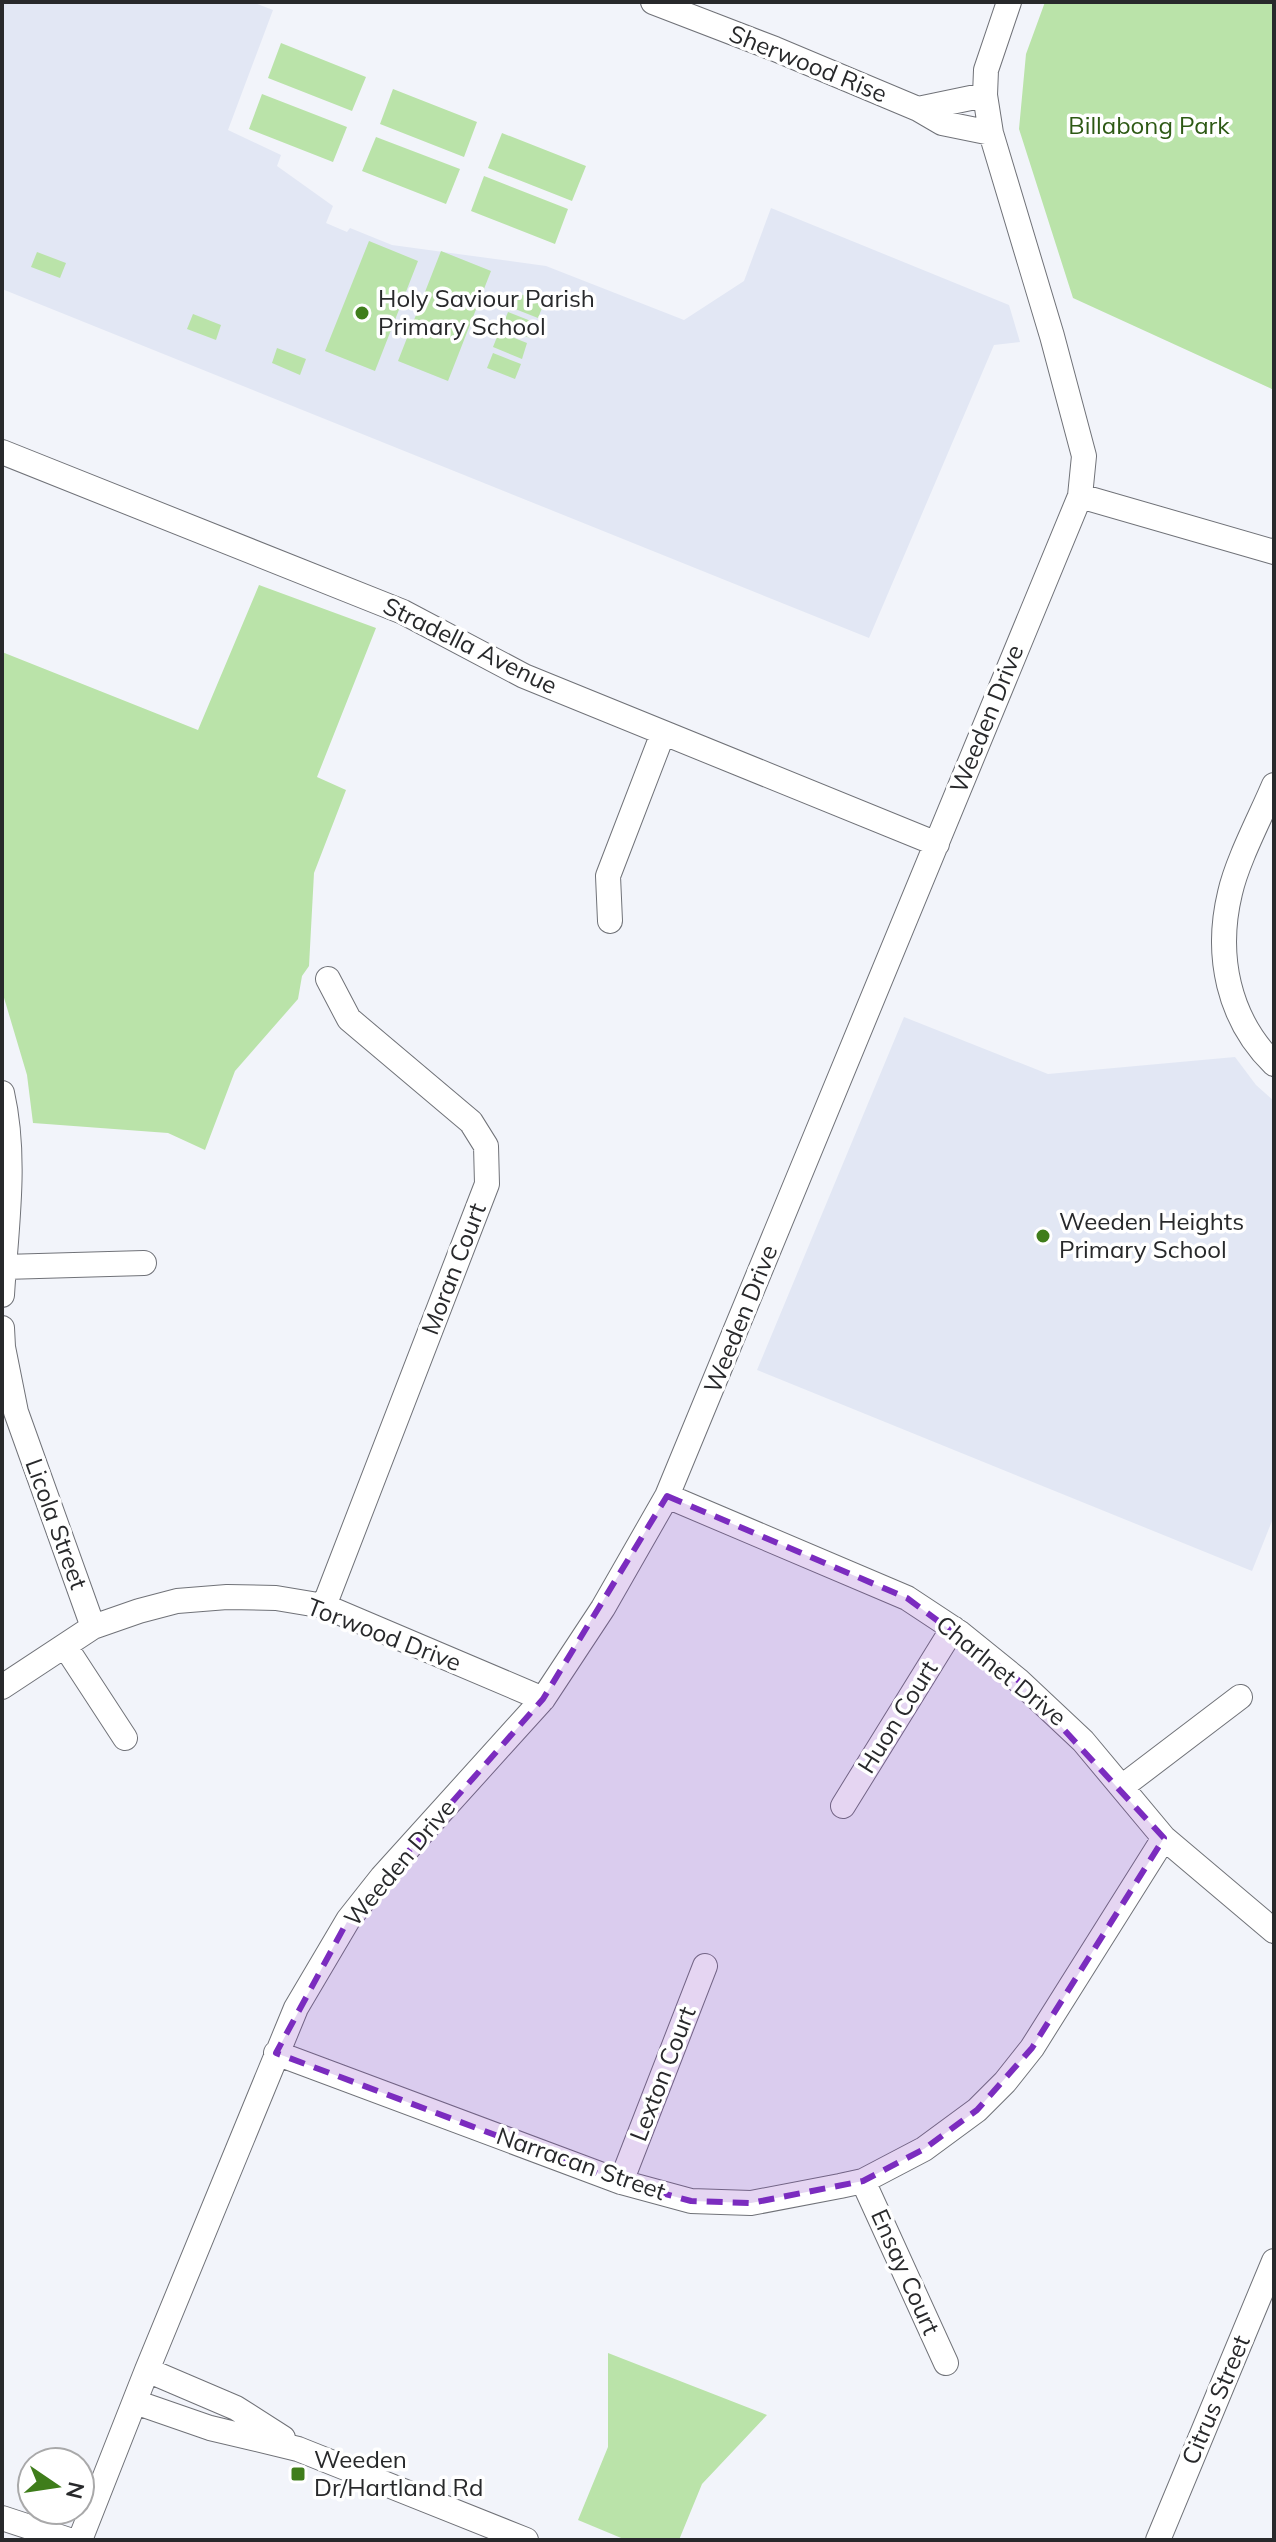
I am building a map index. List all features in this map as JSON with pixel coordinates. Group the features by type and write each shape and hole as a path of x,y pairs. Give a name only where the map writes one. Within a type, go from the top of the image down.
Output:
{"street":[{"name":"Sherwood Rise","path":"653,2 698,10 918,109 942,123 991,133"},
{"name":"Weeden Drive","path":"80,2540 296,2008 348,1920 421,1831 543,1699 603,1608 667,1496 1080,496 1084,456 1052,336 991,133 985,95 986,70 1009,2"},
{"name":"Sherwood Rise","path":"918,109 985,95"},
{"name":"Stradella Avenue","path":"2,452 403,612 524,676 937,844"},
{"path":"1080,496 1274,552"},
{"path":"610,921 608,876 663,733"},
{"path":"1274,785 1230,891 1223,935 1227,978 1236,1009 1254,1045 1274,1064"},
{"name":"Moran Court","path":"324,1606 487,1184 486,1146 471,1122 349,1019 328,979"},
{"path":"2,1093 11,1167 2,1295"},
{"path":"4,1267 144,1263"},
{"name":"Licola Street","path":"2,1328 16,1412 93,1627"},
{"name":"Charlnet Drive","path":"667,1496 907,1598 953,1628 1059,1716 1123,1786 1164,1838 1274,1931"},
{"name":"Torwood Drive","path":"2,1687 93,1627 177,1601 227,1597 276,1598 324,1606 543,1699"},
{"name":"Huon Court","path":"843,1806 953,1628"},
{"path":"65,1646 125,1738"},
{"path":"1123,1786 1240,1697"},
{"name":"Narracan Street","path":"276,2053 621,2182 691,2201 751,2203 863,2181 924,2149 977,2110 1005,2082 1032,2048 1164,1838"},
{"name":"Lexton Court","path":"621,2182 705,1966"},
{"name":"Ensay Court","path":"863,2181 946,2363"},
{"name":"Citrus Street","path":"1158,2540 1274,2261"},
{"path":"147,2370 236,2408 298,2449"},
{"path":"135,2402 210,2428 298,2449 526,2540"},
{"path":"2,2518 69,2540"}],"highlighted area":[{"path":"667,1496 907,1598 1018,1680 1164,1838 1032,2048 977,2110 924,2149 863,2181 751,2203 691,2201 621,2182 276,2053 348,1920 543,1699"}],"shaded area":[{"name":"Holy Saviour Parish Primary School","path":"2,2 252,2 273,10 228,130 281,155 277,166 333,206 326,223 347,232 350,228 392,245 546,266 684,320 744,281 771,208 1009,305 1020,342 994,345 869,638 2,289"},
{"name":"Weeden Heights Primary School","path":"904,1017 1048,1074 1235,1057 1256,1085 1274,1101 1274,1516 1252,1571 757,1370"}],"green space":[{"name":"Billabong Park","path":"1045,2 1274,2 1274,390 1073,298 1019,129 1026,54"},
{"path":"281,43 366,77 352,111 268,78"},
{"path":"393,89 477,122 464,157 380,124"},
{"path":"262,94 347,127 333,162 249,129"},
{"path":"502,133 586,166 572,201 488,168"},
{"path":"376,137 460,169 446,204 362,171"},
{"path":"484,176 568,209 555,244 471,211"},
{"path":"369,241 418,261 375,371 325,351"},
{"path":"441,251 491,271 448,381 398,361"},
{"path":"37,252 66,263 60,278 31,267"},
{"path":"515,292 544,303 538,318 510,307"},
{"path":"508,312 536,323 530,338 502,327"},
{"path":"193,314 221,325 216,340 187,329"},
{"path":"499,332 527,343 522,359 493,347"},
{"path":"277,348 306,359 300,375 272,363"},
{"path":"493,353 521,364 515,379 487,368"},
{"path":"259,585 376,628 317,777 346,790 314,873 309,966 302,976 298,999 235,1071 205,1150 168,1133 33,1123 27,1075 2,991 2,652 198,730"},
{"path":"608,2353 767,2415 702,2484 679,2540 626,2540 578,2520 608,2447"}],"place":[{"name":"Holy Saviour Parish Primary School","path":"362,313"},
{"name":"Weeden Heights Primary School","path":"1043,1236"},
{"name":"Weeden Dr/Hartland Rd","path":"298,2474"}]}
